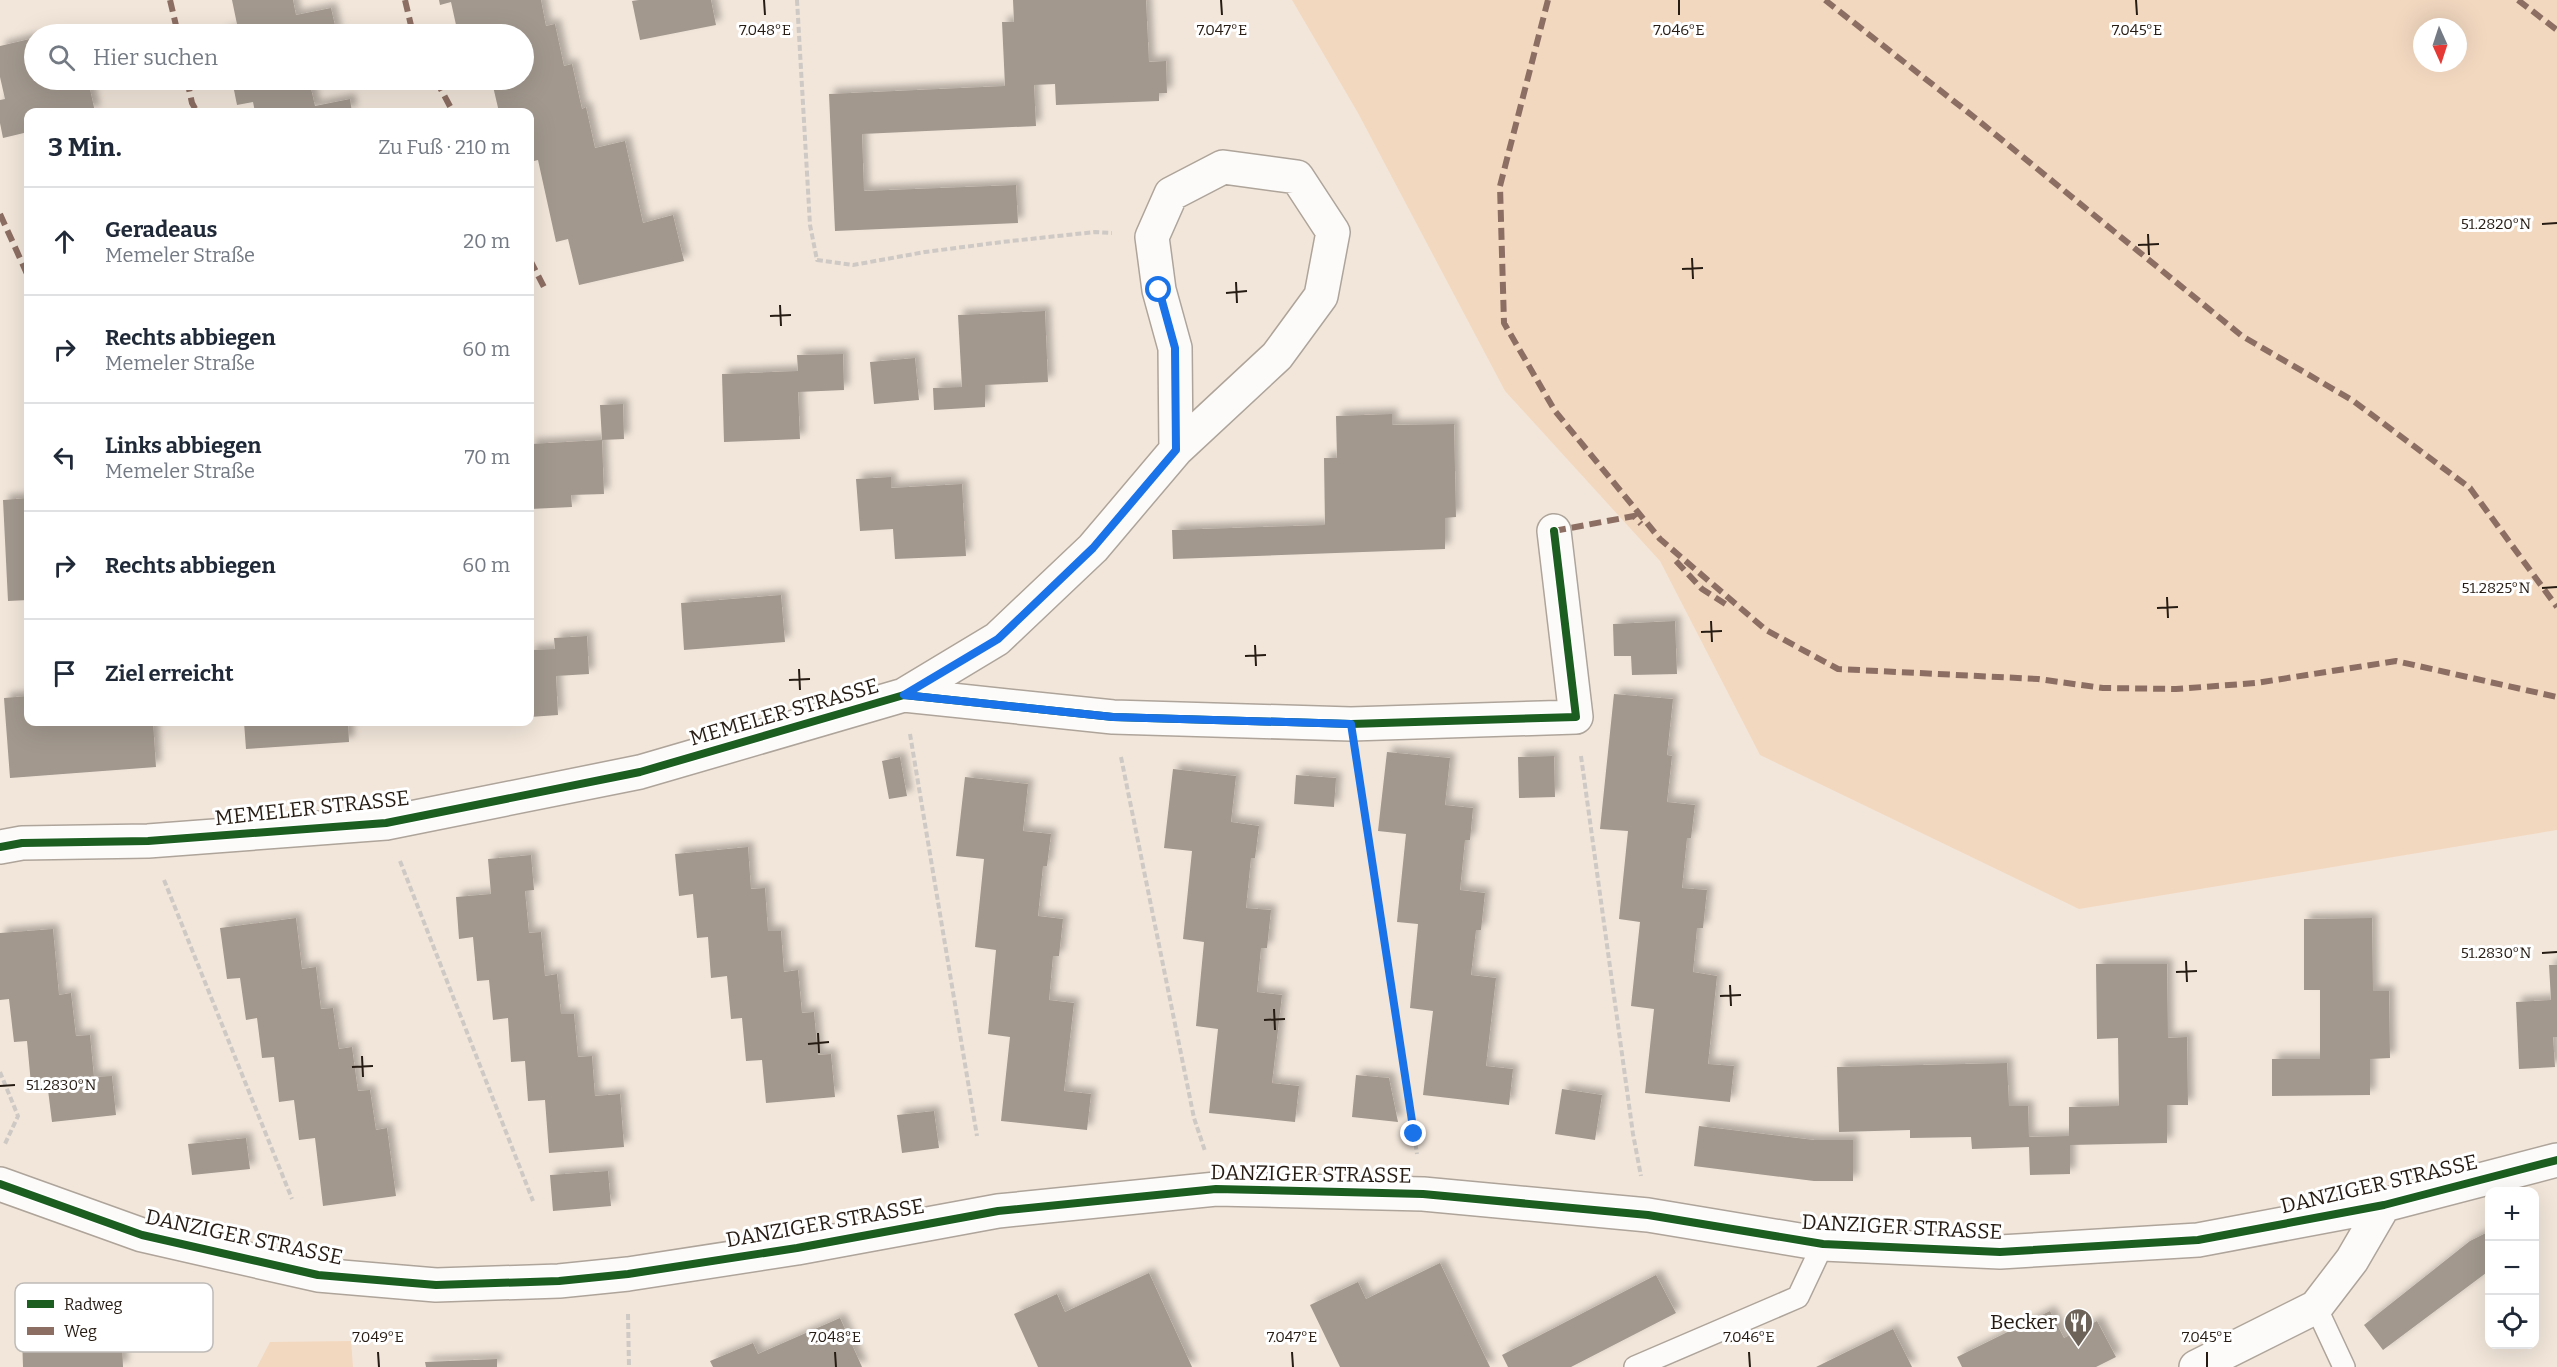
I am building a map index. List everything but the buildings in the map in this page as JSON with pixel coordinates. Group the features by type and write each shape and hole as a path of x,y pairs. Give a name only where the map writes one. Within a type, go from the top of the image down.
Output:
{"street":[{"name":"MEMELER STRASSE","path":"0,847 22,843 148,841 386,823 640,772 904,695 998,639 1093,548 1176,450 1277,356 1322,296 1333,232 1296,177 1223,167 1171,194 1161,215 1152,237 1159,290 1175,348 1176,450"},
{"path":"1554,531 1576,717"},
{"name":"MEMELER STRASSE","path":"904,695 1113,717 1351,724 1576,717"},
{"name":"DANZIGER STRASSE","path":"0,1184 142,1234 318,1275 436,1286 559,1281 628,1274 797,1248 998,1211 1216,1189 1423,1194 1648,1215 1823,1244 2000,1252 2198,1240 2384,1204 2557,1160"},
{"path":"2196,1367 2316,1306 2352,1260 2384,1204"}],"lane":[{"name":"DANZIGER STRASSE","path":"1635,1367 1798,1297 1823,1244"},
{"path":"2316,1306 2344,1367"}],"path":[{"path":"797,0 810,225 817,260 854,266 925,252 1095,232"},
{"path":"904,695 977,1136"},
{"path":"1113,717 1194,1118"},
{"path":"1576,717 1633,1134"},
{"path":"1351,724 1414,1134"},
{"path":"386,823 533,1201"},
{"path":"148,841 292,1199"},
{"path":"0,1072 18,1116 0,1154"},
{"path":"628,1274 629,1367"}],"shaded area":[{"path":"1292,0 2557,0 2557,830 2079,909 1760,755 1660,561 1505,391 1358,113"},
{"path":"351,1341 353,1367 257,1367 270,1342"}],"marked path":[{"path":"170,0 176,24"},
{"path":"405,0 411,24"},
{"path":"1548,0 1500,186 1504,323 1555,411 1660,539 1766,630 1838,669 2038,679 2103,688 2176,689 2256,683 2396,661 2557,697"},
{"path":"1825,0 1974,117 2242,336 2352,400 2470,488 2557,607"},
{"path":"2518,0 2557,30"},
{"path":"189,90 195,108"},
{"path":"441,90 451,108"},
{"path":"0,214 24,267"},
{"path":"534,268 545,289"},
{"path":"1554,531 1634,516 1641,524"},
{"path":"1676,561 1702,589 1730,607"}],"cycle path":[{"path":"0,847 22,843 148,841 386,823 640,772 904,695 1113,717 1351,724 1576,717 1554,531"},
{"path":"0,1184 142,1235 318,1275 436,1285 559,1281 628,1274 797,1248 998,1211 1216,1189 1423,1194 1648,1215 1823,1244 2000,1252 2198,1240 2384,1205 2557,1160"}],"place":[{"name":"Becker","path":"2078,1348"}],"route":[{"path":"1159,290 1175,348 1176,450 1093,548 998,639 904,695 1113,717 1351,724 1414,1134"}]}
